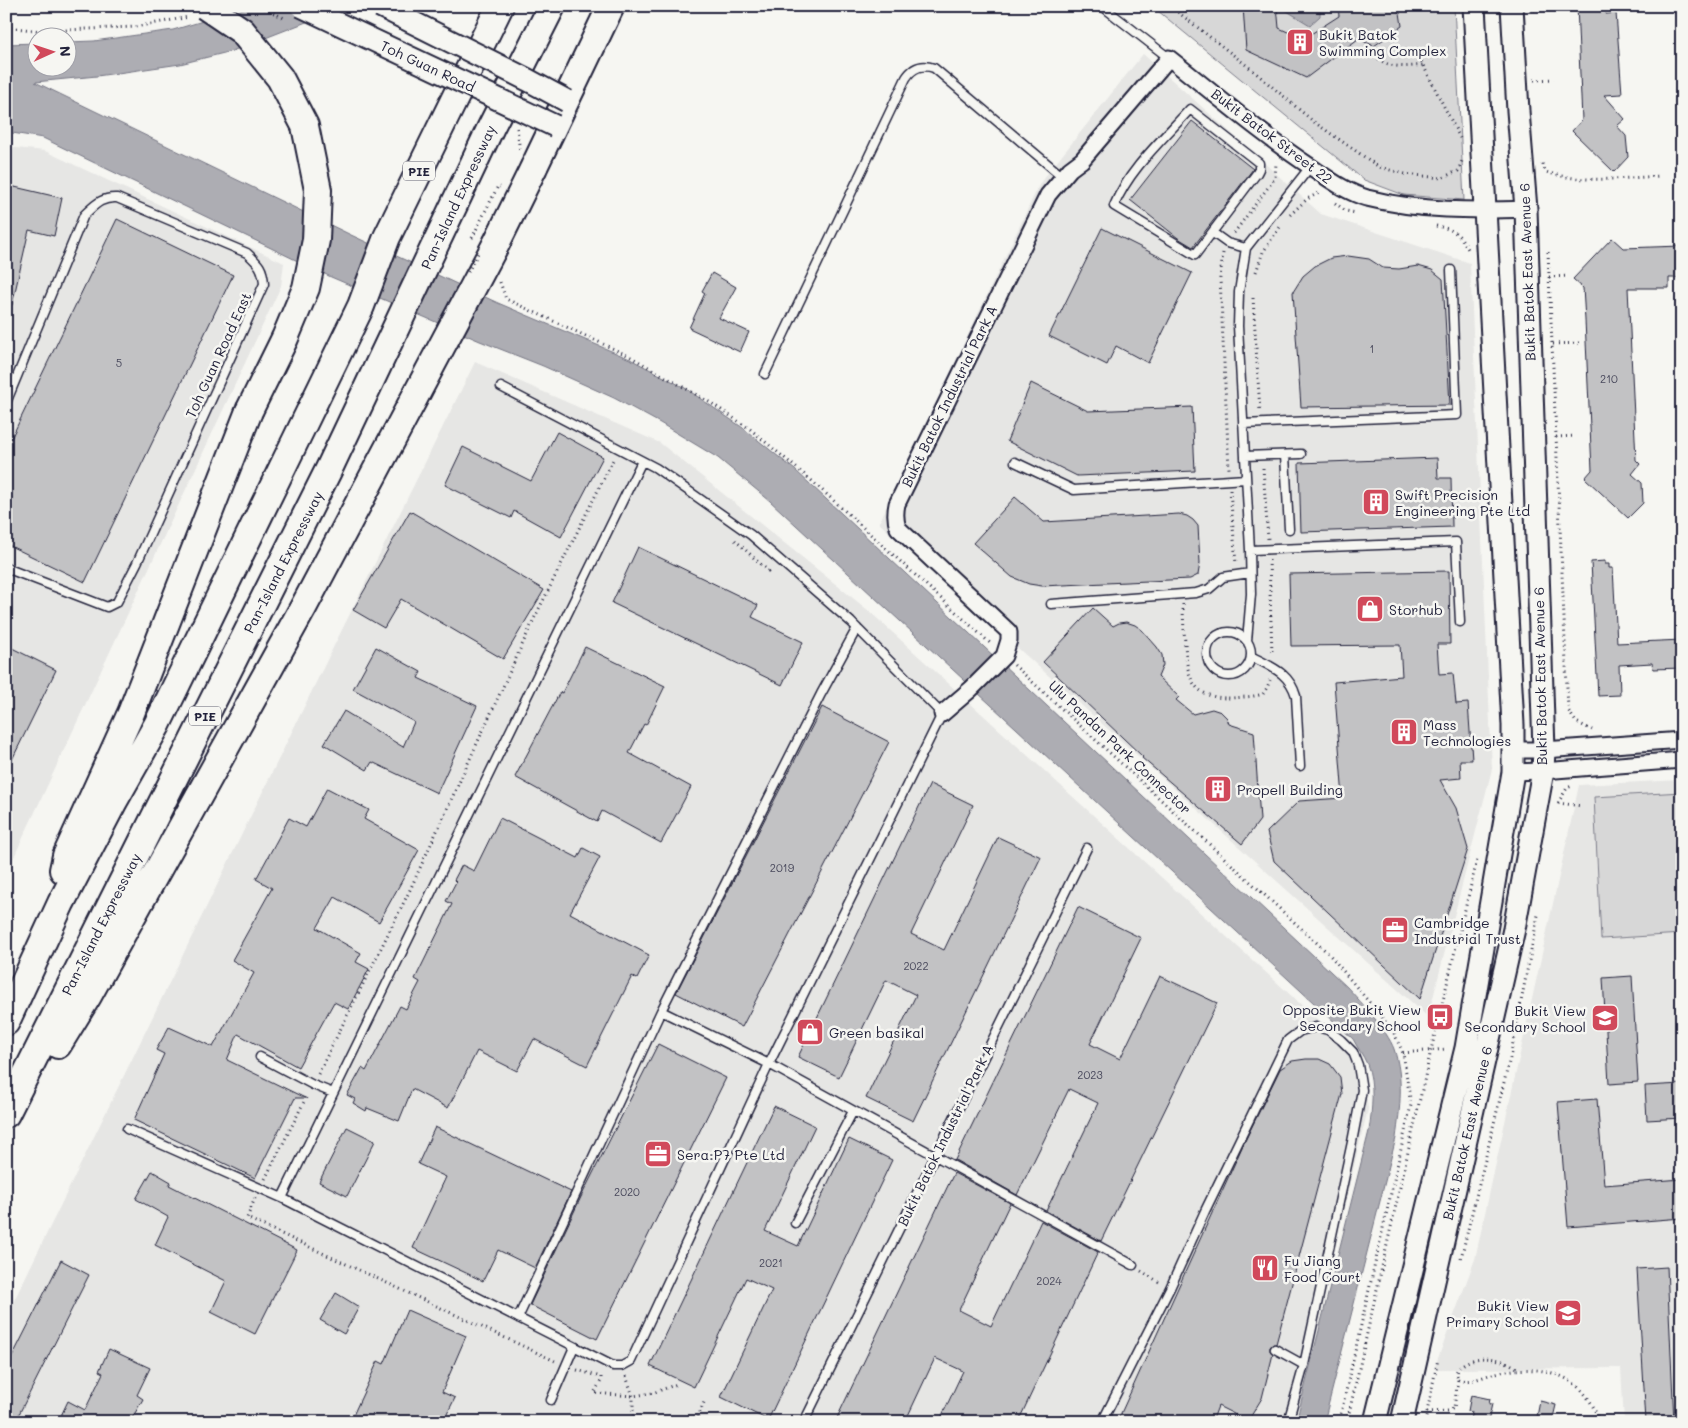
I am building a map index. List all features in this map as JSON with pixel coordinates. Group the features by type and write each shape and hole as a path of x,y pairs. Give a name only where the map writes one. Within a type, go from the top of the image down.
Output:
{"highway":[{"name":"PIE","path":"6,1022 61,903 157,725 361,306 387,238 500,6"},
{"name":"Pan-Island Expressway","path":"6,1114 324,480 491,127 552,6"},
{"path":"6,1129 88,996 303,608 496,244 612,6"},
{"path":"61,903 63,866 66,856 131,713 249,411 285,338 306,288 316,240 318,190 305,126 280,78 242,31 200,11"}],"main road":[{"path":"380,6 567,101"},
{"name":"Bukit Batok East Avenue 6","path":"1375,1422 1466,1048 1513,772 1514,750 1474,6"},
{"name":"Bukit Batok East Avenue 6","path":"1402,1422 1514,929 1544,761 1526,209 1512,6"},
{"name":"Toh Guan Road","path":"298,14 555,126"}],"street":[{"name":"Bukit Batok Street 22","path":"1169,58 1291,154 1342,188 1366,198 1406,205 1460,210 1526,209"},
{"name":"Bukit Batok Industrial Park A","path":"1002,658 1009,640 1007,629 898,528 895,512 1048,195 1063,177 1082,160 1169,58"},
{"path":"942,714 971,689 1002,658"},
{"path":"1513,772 1544,761 1682,740"},
{"path":"1514,750 1544,761 1682,760"}],"lane":[{"name":"Bukit Batok Street 22","path":"1102,6 1169,58"},
{"path":"765,374 906,78 915,68 928,66 934,68 1063,177"},
{"path":"1190,109 1259,163 1259,169 1213,233 1196,255 1114,206 1117,198 1139,165 1190,109"},
{"path":"1247,641 1251,594 1250,550 1238,326 1239,292 1246,248 1310,167"},
{"name":"Toh Guan Road East","path":"6,404 84,215 97,202 106,197 117,198 248,253 259,264 263,272 264,284 137,563 117,602 107,607 6,568"},
{"path":"1213,233 1227,243 1246,248"},
{"path":"1244,424 1457,415 1451,270"},
{"path":"127,1130 282,1198 612,1366 622,1366 631,1361 769,1064 942,714 857,628 751,535 656,468 501,388"},
{"path":"1285,454 1289,529"},
{"path":"1245,456 1301,454"},
{"path":"282,1198 642,461"},
{"path":"1015,462 1074,490 1246,479"},
{"path":"1250,550 1456,542 1460,622"},
{"path":"1051,604 1196,593 1209,589 1223,577 1250,572"},
{"path":"518,1318 661,1011 821,694 857,628"},
{"path":"1226,631 1235,632 1242,635 1247,641 1251,656 1248,666 1242,672 1225,676 1212,668 1207,657 1209,644 1219,633 1226,631"},
{"path":"1251,656 1281,672 1293,686 1296,696 1300,766"},
{"name":"Bukit Batok Industrial Park A","path":"804,1422 1087,848"},
{"path":"661,1011 769,1064 1133,1265"},
{"path":"1102,1422 1170,1288 1288,1040 1300,1031 1316,1027 1328,1030 1342,1040 1353,1052 1358,1065 1362,1090 1304,1365 1288,1422"},
{"path":"260,1057 313,1085 333,1093"},
{"path":"795,1223 854,1111"},
{"path":"551,1400 574,1347"},
{"path":"1275,1349 1304,1365"}],"path":[{"path":"260,6 298,14"},
{"path":"1170,6 1250,68 1314,122 1379,167 1405,174 1441,178 1458,171 1464,157"},
{"path":"1534,19 1534,8 1549,9"},
{"path":"6,27 42,31 135,28 186,19 200,11"},
{"path":"1370,44 1368,51 1380,61 1390,66 1422,65"},
{"path":"1419,57 1465,147"},
{"path":"1536,71 1537,89"},
{"path":"1540,80 1554,79"},
{"path":"516,125 520,152"},
{"path":"1237,575 1230,480 1220,278 1221,259 1227,243 1275,178 1277,165 1275,160"},
{"path":"1541,162 1546,172 1560,177 1584,180 1661,176"},
{"path":"1300,180 1326,197"},
{"path":"1254,277 1263,252 1284,222 1296,208 1319,193"},
{"path":"1333,202 1346,211 1362,214"},
{"path":"1428,224 1451,229 1462,240 1469,251"},
{"path":"468,272 481,246"},
{"path":"1548,250 1568,710 1576,722 1593,730"},
{"path":"1550,277 1568,276"},
{"name":"Ulu Pandan Park Connector","path":"498,277 506,299 631,357 711,403 750,429 812,481 1002,658 1329,954 1393,1031 1403,1053 1410,1105 1339,1422"},
{"path":"1252,289 1260,423"},
{"path":"1553,344 1579,343"},
{"path":"1556,436 1575,436"},
{"path":"619,448 534,619 409,892 247,1218 566,1365 601,1376 601,1382 594,1393 633,1396 652,1393 677,1384"},
{"path":"732,538 768,571 779,559"},
{"path":"1184,600 1187,671 1194,684 1204,693 1223,698 1263,694 1267,688 1272,667"},
{"path":"1556,811 1558,803 1567,788 1573,785"},
{"path":"1558,803 1582,806"},
{"path":"1347,1422 1431,1050 1477,858"},
{"path":"1460,1259 1510,1058 1538,912"},
{"path":"1403,1053 1466,1048"},
{"path":"1133,1265 1170,1288"},
{"path":"1425,1422 1439,1355"},
{"path":"1427,1412 1448,1411 1454,1408 1458,1380 1456,1372 1465,1363 1478,1359 1495,1359 1509,1363 1518,1370"},
{"path":"622,1366 633,1396 633,1422"},
{"path":"1458,1380 1468,1381 1497,1373 1518,1370 1535,1370 1561,1375 1578,1386 1588,1396 1596,1410 1599,1422"},
{"path":"696,1422 705,1400"}],"shaded area":[{"path":"253,6 342,6 332,12 232,51 180,64 78,78 78,42 173,30"},
{"path":"1152,6 1454,6 1464,200 1404,195 1364,180"},
{"path":"1282,6 1320,6 1320,16 1310,25 1282,8"},
{"path":"28,43 28,78 76,78 35,82 351,235 498,303 630,359 685,388 743,428 795,470 1347,987 1380,1025 1391,1041 1399,1071 1400,1104 1396,1138 1324,1422 1296,1422 1369,1131 1372,1106 1370,1072 1353,1039 770,501 718,458 614,398 543,366 331,277 43,138 6,132 6,44"},
{"path":"1143,54 1321,214 1470,263 1492,769 1428,1017 879,523 1040,183"},
{"path":"6,147 45,151 284,263 281,286 6,874"},
{"path":"475,362 660,443 869,611 1352,1051 1364,1077 1368,1109 1291,1422 6,1422 6,1317"},
{"name":"Bukit View Secondary School","path":"1682,780 1682,1422 1624,1422 1621,1368 1434,1369 1475,1259 1579,785"},
{"path":"1682,792 1682,934 1601,939 1594,797"}],"building":[{"name":"Bukit Batok Swimming Complex","path":"1243,6 1277,6 1279,28 1303,39 1339,16 1338,6 1399,6 1402,26 1374,46 1358,39 1306,78 1246,50"},
{"path":"1577,6 1606,6 1606,14 1616,13 1622,94 1604,95 1625,119 1617,126 1626,136 1628,157 1614,172 1572,131 1582,120"},
{"path":"1192,121 1253,169 1193,247 1178,238 1130,200"},
{"path":"6,185 62,198 54,236 29,230 12,305 6,304"},
{"path":"117,219 233,275 85,582 6,544 6,449"},
{"path":"1102,228 1192,273 1148,363 1116,346 1107,365 1049,336"},
{"path":"1612,238 1623,248 1682,246 1682,278 1669,278 1669,288 1628,288 1636,460 1640,464 1632,474 1642,483 1643,503 1628,518 1585,478 1592,470 1585,320 1583,288 1573,279"},
{"path":"1348,256 1369,259 1383,268 1399,269 1418,266 1432,270 1443,279 1450,405 1301,407 1293,292 1303,276 1315,266 1331,258"},
{"path":"712,273 736,287 719,318 749,332 740,352 689,328 705,293 702,291"},
{"path":"1031,383 1088,411 1192,407 1195,471 1077,476 1007,441"},
{"path":"557,432 603,457 561,537 514,511 511,518 445,485 463,447 531,481"},
{"name":"Swift Precision Engineering Pte Ltd","path":"1437,458 1438,478 1451,478 1452,527 1301,532 1299,463"},
{"path":"1015,497 1044,522 1179,514 1187,516 1198,526 1200,563 1198,575 1190,579 1042,586 1029,584 1012,577 973,543"},
{"path":"410,511 544,590 503,659 401,599 384,628 353,610"},
{"path":"638,547 758,605 752,617 803,642 782,685 612,603"},
{"path":"1605,561 1605,564 1609,564 1609,568 1613,568 1617,643 1682,640 1682,668 1653,669 1652,663 1619,665 1620,695 1598,696 1591,562"},
{"path":"1449,571 1450,644 1437,644 1439,674 1453,673 1456,704 1468,703 1472,760 1460,760 1461,778 1440,780 1456,808 1468,849 1420,999 1274,861 1267,832 1299,801 1343,798 1334,682 1402,676 1400,645 1291,646 1289,574"},
{"path":"1093,608 1113,626 1126,622 1142,630 1162,655 1163,665 1158,677 1179,697 1176,700 1193,714 1212,709 1221,712 1227,718 1229,724 1254,732 1260,820 1242,844 1142,758 1043,662"},
{"path":"6,645 56,670 6,772"},
{"path":"376,647 421,672 418,678 477,706 437,793 372,762 367,770 324,744 344,711 403,747 414,722 353,689"},
{"path":"585,647 665,686 646,725 644,724 629,753 691,787 661,843 602,811 597,822 515,777 560,692 562,693"},
{"path":"822,707 889,742 742,1027 676,993"},
{"path":"930,784 973,805 911,934 944,950 998,837 1041,857 913,1121 866,1098 916,995 886,980 839,1077 798,1057"},
{"path":"327,788 369,810 364,819 419,850 379,922 335,897 317,928 361,953 356,962 369,969 348,1009 334,1002 298,1067 238,1034 227,1060 305,1098 295,1098 255,1178 134,1120 164,1054 156,1050 169,1027 213,1047 254,973 232,960 272,888 256,879 289,818 306,827"},
{"path":"500,818 578,858 583,848 600,857 570,913 649,955 637,979 632,976 587,1066 534,1039 517,1071 477,1051 448,1108 412,1089 399,1121 367,1108 366,1111 353,1103 355,1099 347,1095 362,1068 366,1071 400,1006 406,1009 420,982 415,979 452,904 446,901 462,865 474,871"},
{"path":"1078,907 1141,938 1090,1044 1120,1059 1160,976 1217,1003 1101,1241 1046,1211 1098,1103 1069,1089 1017,1195 955,1160"},
{"path":"1632,976 1638,1082 1609,1084 1603,978"},
{"path":"658,1044 726,1078 597,1339 530,1305 581,1197"},
{"path":"1319,1059 1330,1064 1340,1077 1342,1094 1276,1344 1270,1347 1270,1351 1273,1354 1262,1398 1248,1421 1218,1406 1212,1422 1117,1422 1243,1145 1280,1069 1292,1061"},
{"path":"1682,1084 1682,1118 1647,1120 1645,1086"},
{"path":"1597,1099 1604,1185 1682,1179 1682,1218 1568,1227 1558,1102"},
{"path":"774,1106 815,1126 765,1231 798,1246 849,1139 892,1160 768,1420 721,1397 772,1290 746,1278 694,1387 650,1366"},
{"path":"347,1127 375,1141 347,1196 319,1182"},
{"path":"435,1127 571,1192 535,1268 498,1250 483,1281 413,1248 446,1177 418,1164"},
{"path":"152,1171 171,1182 169,1185 297,1250 255,1334 211,1312 226,1281 155,1245 168,1217 136,1199"},
{"path":"954,1173 1010,1203 959,1310 991,1326 1041,1221 1098,1252 1018,1422 939,1422 963,1371 935,1358 905,1422 835,1422"},
{"path":"61,1260 89,1275 15,1422 6,1422 6,1369"},
{"path":"1667,1267 1674,1422 1646,1422 1637,1269"},
{"path":"336,1293 359,1307 344,1334 320,1320"},
{"path":"407,1310 466,1336 442,1392 455,1398 443,1422 350,1422 378,1361 384,1364"},
{"path":"109,1349 150,1368 137,1395 143,1399 130,1422 58,1422 68,1401 85,1410 103,1373 99,1371"},
{"path":"1471,1395 1490,1399 1489,1404 1492,1404 1488,1422 1469,1422 1472,1412 1468,1411"},
{"path":"1540,1401 1556,1405 1552,1422 1536,1422"}],"place":[{"name":"Bukit Batok Swimming Complex","path":"1300,42"},
{"name":"Swift Precision Engineering Pte Ltd","path":"1376,502"},
{"name":"Storhub","path":"1370,609"},
{"name":"Mass Technologies","path":"1404,732"},
{"name":"Propell Building","path":"1218,789"},
{"name":"Cambridge Industrial Trust","path":"1395,930"},
{"name":"Opposite Bukit View Secondary School","path":"1440,1017"},
{"name":"Bukit View Secondary School","path":"1605,1018"},
{"name":"Green basikal","path":"810,1032"},
{"name":"Sera:P7 Pte Ltd","path":"658,1154"},
{"name":"Fu Jiang Food Court","path":"1265,1268"},
{"name":"Bukit View Primary School","path":"1568,1313"}]}
